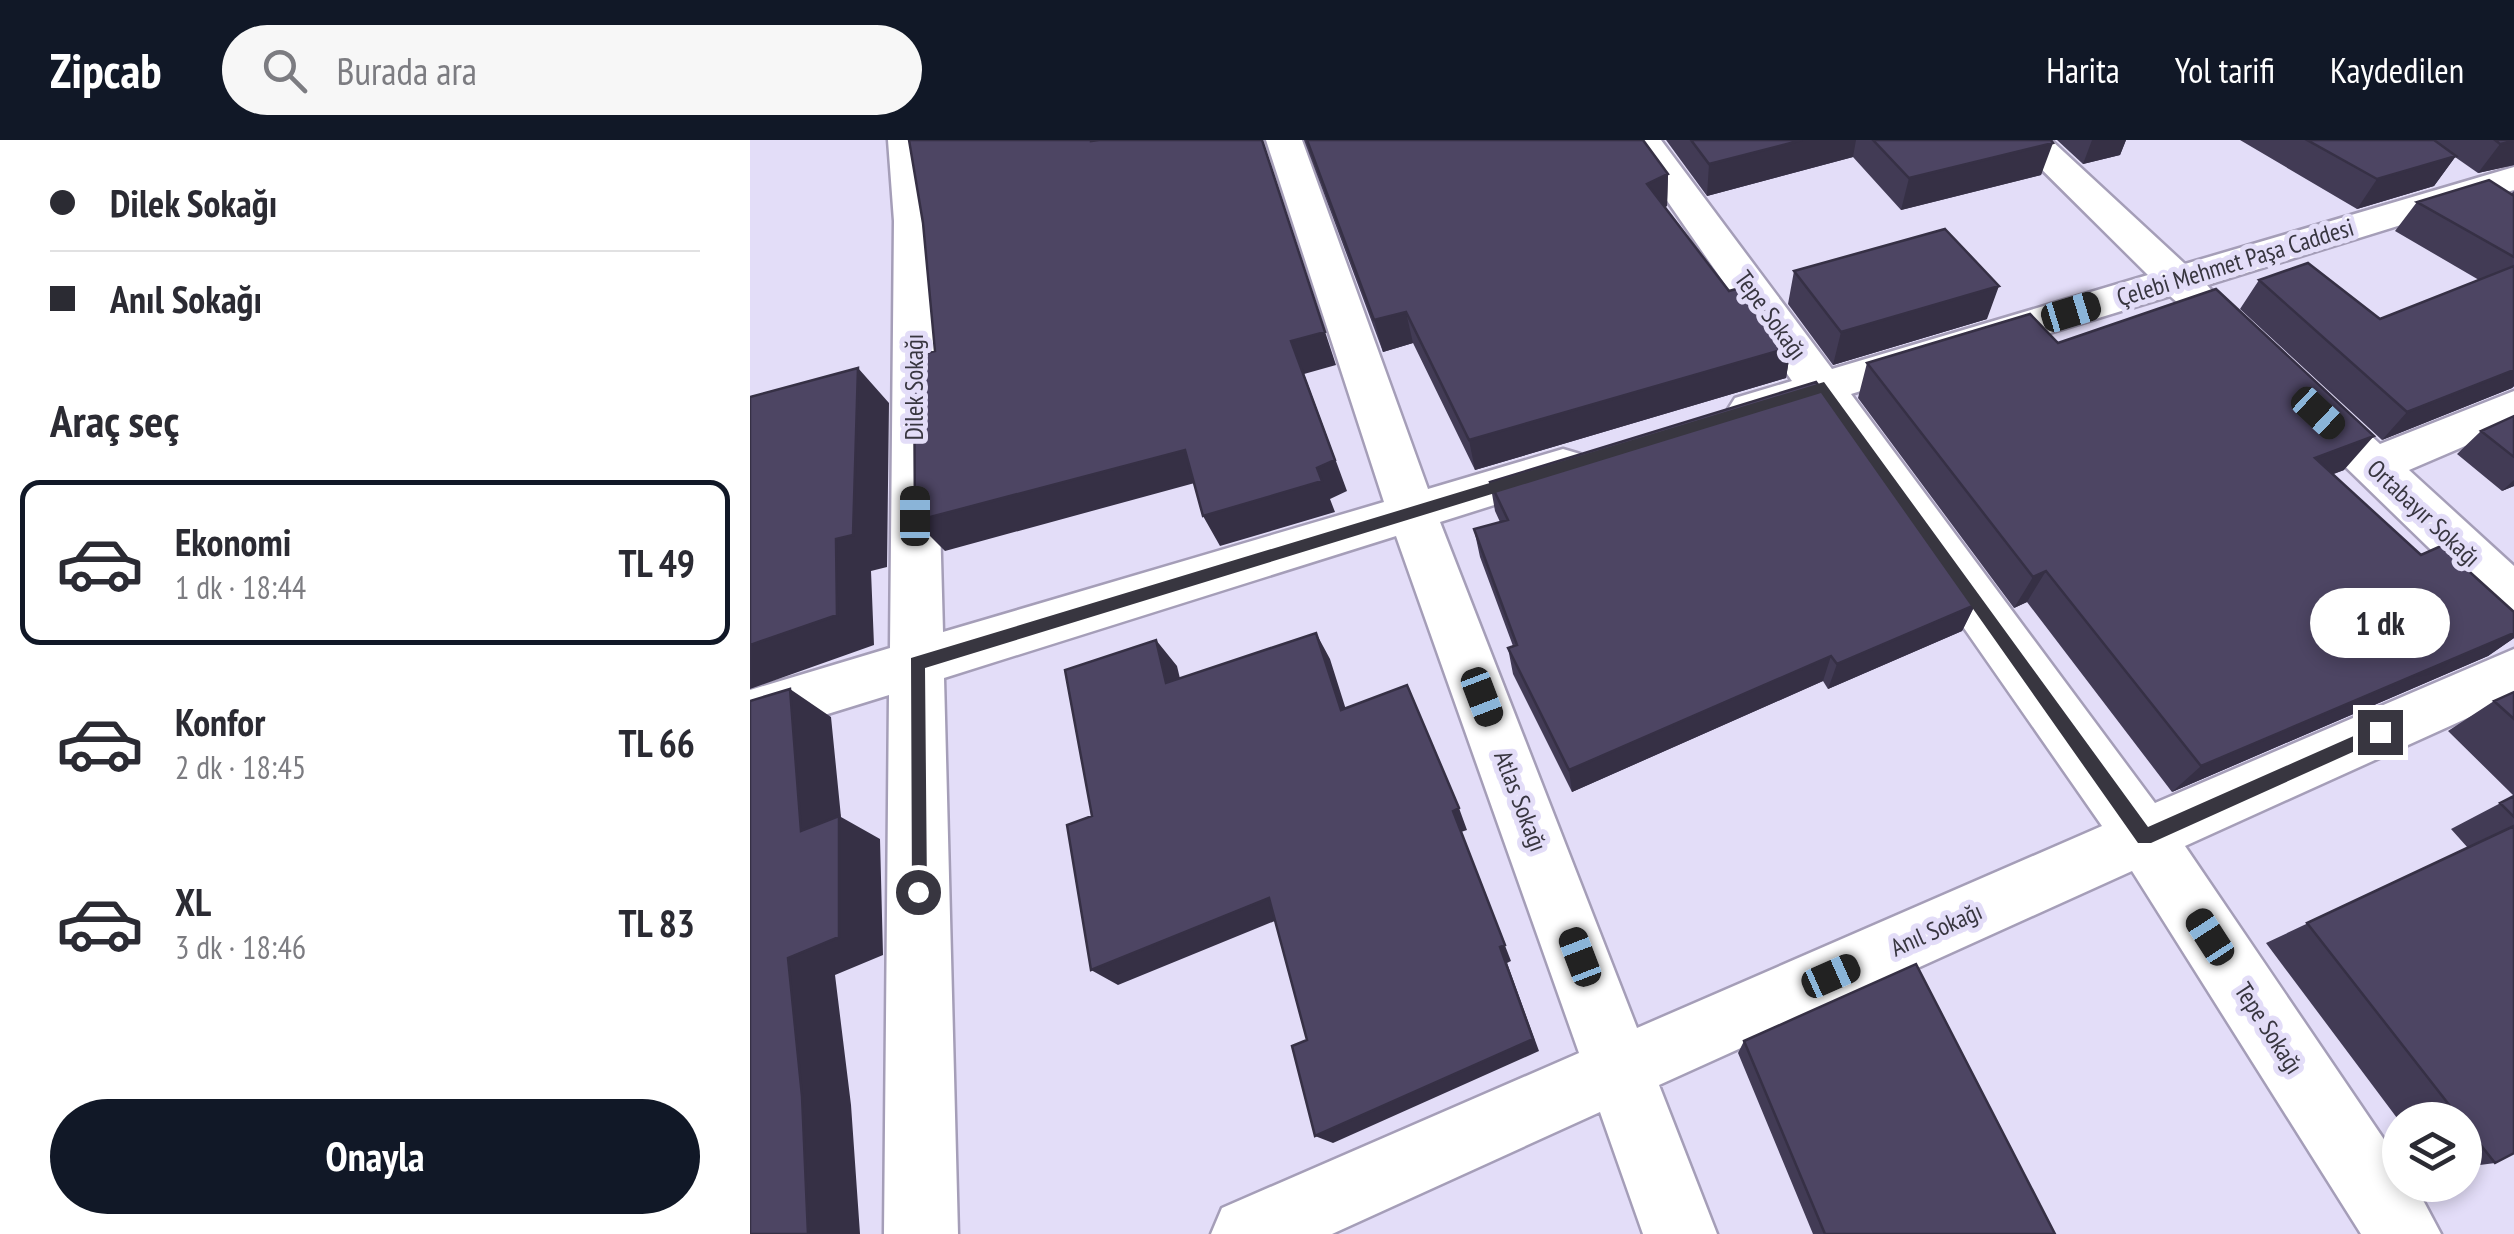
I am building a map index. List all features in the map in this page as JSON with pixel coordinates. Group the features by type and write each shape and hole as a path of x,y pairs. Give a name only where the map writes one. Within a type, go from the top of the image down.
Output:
{"street":[{"name":"Dilek Sokağı","path":"906,140 913,221 921,1234"},
{"name":"Atlas Sokağı","path":"1284,140 1412,512 1622,1068 1680,1234"},
{"name":"Tepe Sokağı","path":"1643,140 1824,387 2144,838 2404,1234"},
{"path":"2030,140 2234,333"},
{"path":"2428,160 2493,184 2514,220"},
{"name":"Çelebi Mehmet Paşa Caddesi","path":"1711,421 2493,184"},
{"name":"Ortabayır Sokağı","path":"2276,373 2514,598"},
{"path":"2374,466 2514,407"},
{"path":"750,714 1599,455"},
{"name":"Anıl Sokağı","path":"1248,1234 2514,672"}],"building":[{"path":"909,140 1262,140 1325,332 1291,341 1335,460 1317,468 1322,481 1203,516 1185,450 915,521 914,356 935,351 923,223"},
{"path":"1307,140 1643,140 1668,174 1647,184 1729,291 1747,286 1791,347 1469,440 1406,312 1374,320"},
{"path":"1691,140 1802,140 1709,164"},
{"path":"1873,140 2051,140 2053,143 1909,178"},
{"path":"2307,140 2434,140 2456,156 2377,179"},
{"path":"2489,180 2514,196 2514,257 2417,202"},
{"path":"1945,229 1999,286 1841,332 1794,271"},
{"path":"2308,263 2380,319 2514,266 2514,370 2407,412 2259,280"},
{"path":"2216,289 2374,436 2315,458 2421,555 2441,546 2514,612 2514,633 2201,766 2046,571 2033,577 1867,363 2030,314 2058,343"},
{"path":"858,368 853,535 836,539 837,615 750,645 750,397"},
{"path":"1816,382 1975,605 1837,664 1831,656 1569,770 1508,648 1517,645 1474,529 1508,520 1490,482"},
{"path":"2514,416 2514,457 2481,431"},
{"path":"1316,633 1341,710 1407,685 1459,808 1453,811 1505,945 1500,947 1533,1039 1315,1136 1292,1046 1307,1040 1269,898 1091,970 1067,825 1092,816 1065,670 1156,640 1166,683"},
{"path":"790,689 801,831 839,816 839,937 788,958 802,1096 808,1234 750,1234 750,701"},
{"path":"2514,692 2514,719 2494,701"},
{"path":"2514,796 2514,817 2500,803"},
{"path":"2514,826 2514,1153 2495,1163 2482,1147 2482,1102 2447,1102 2307,923"},
{"path":"1916,964 2055,1234 1825,1234 1744,1041"}],"route":[{"path":"918,892 916,663 1824,387 2144,838 2380,732"}]}
